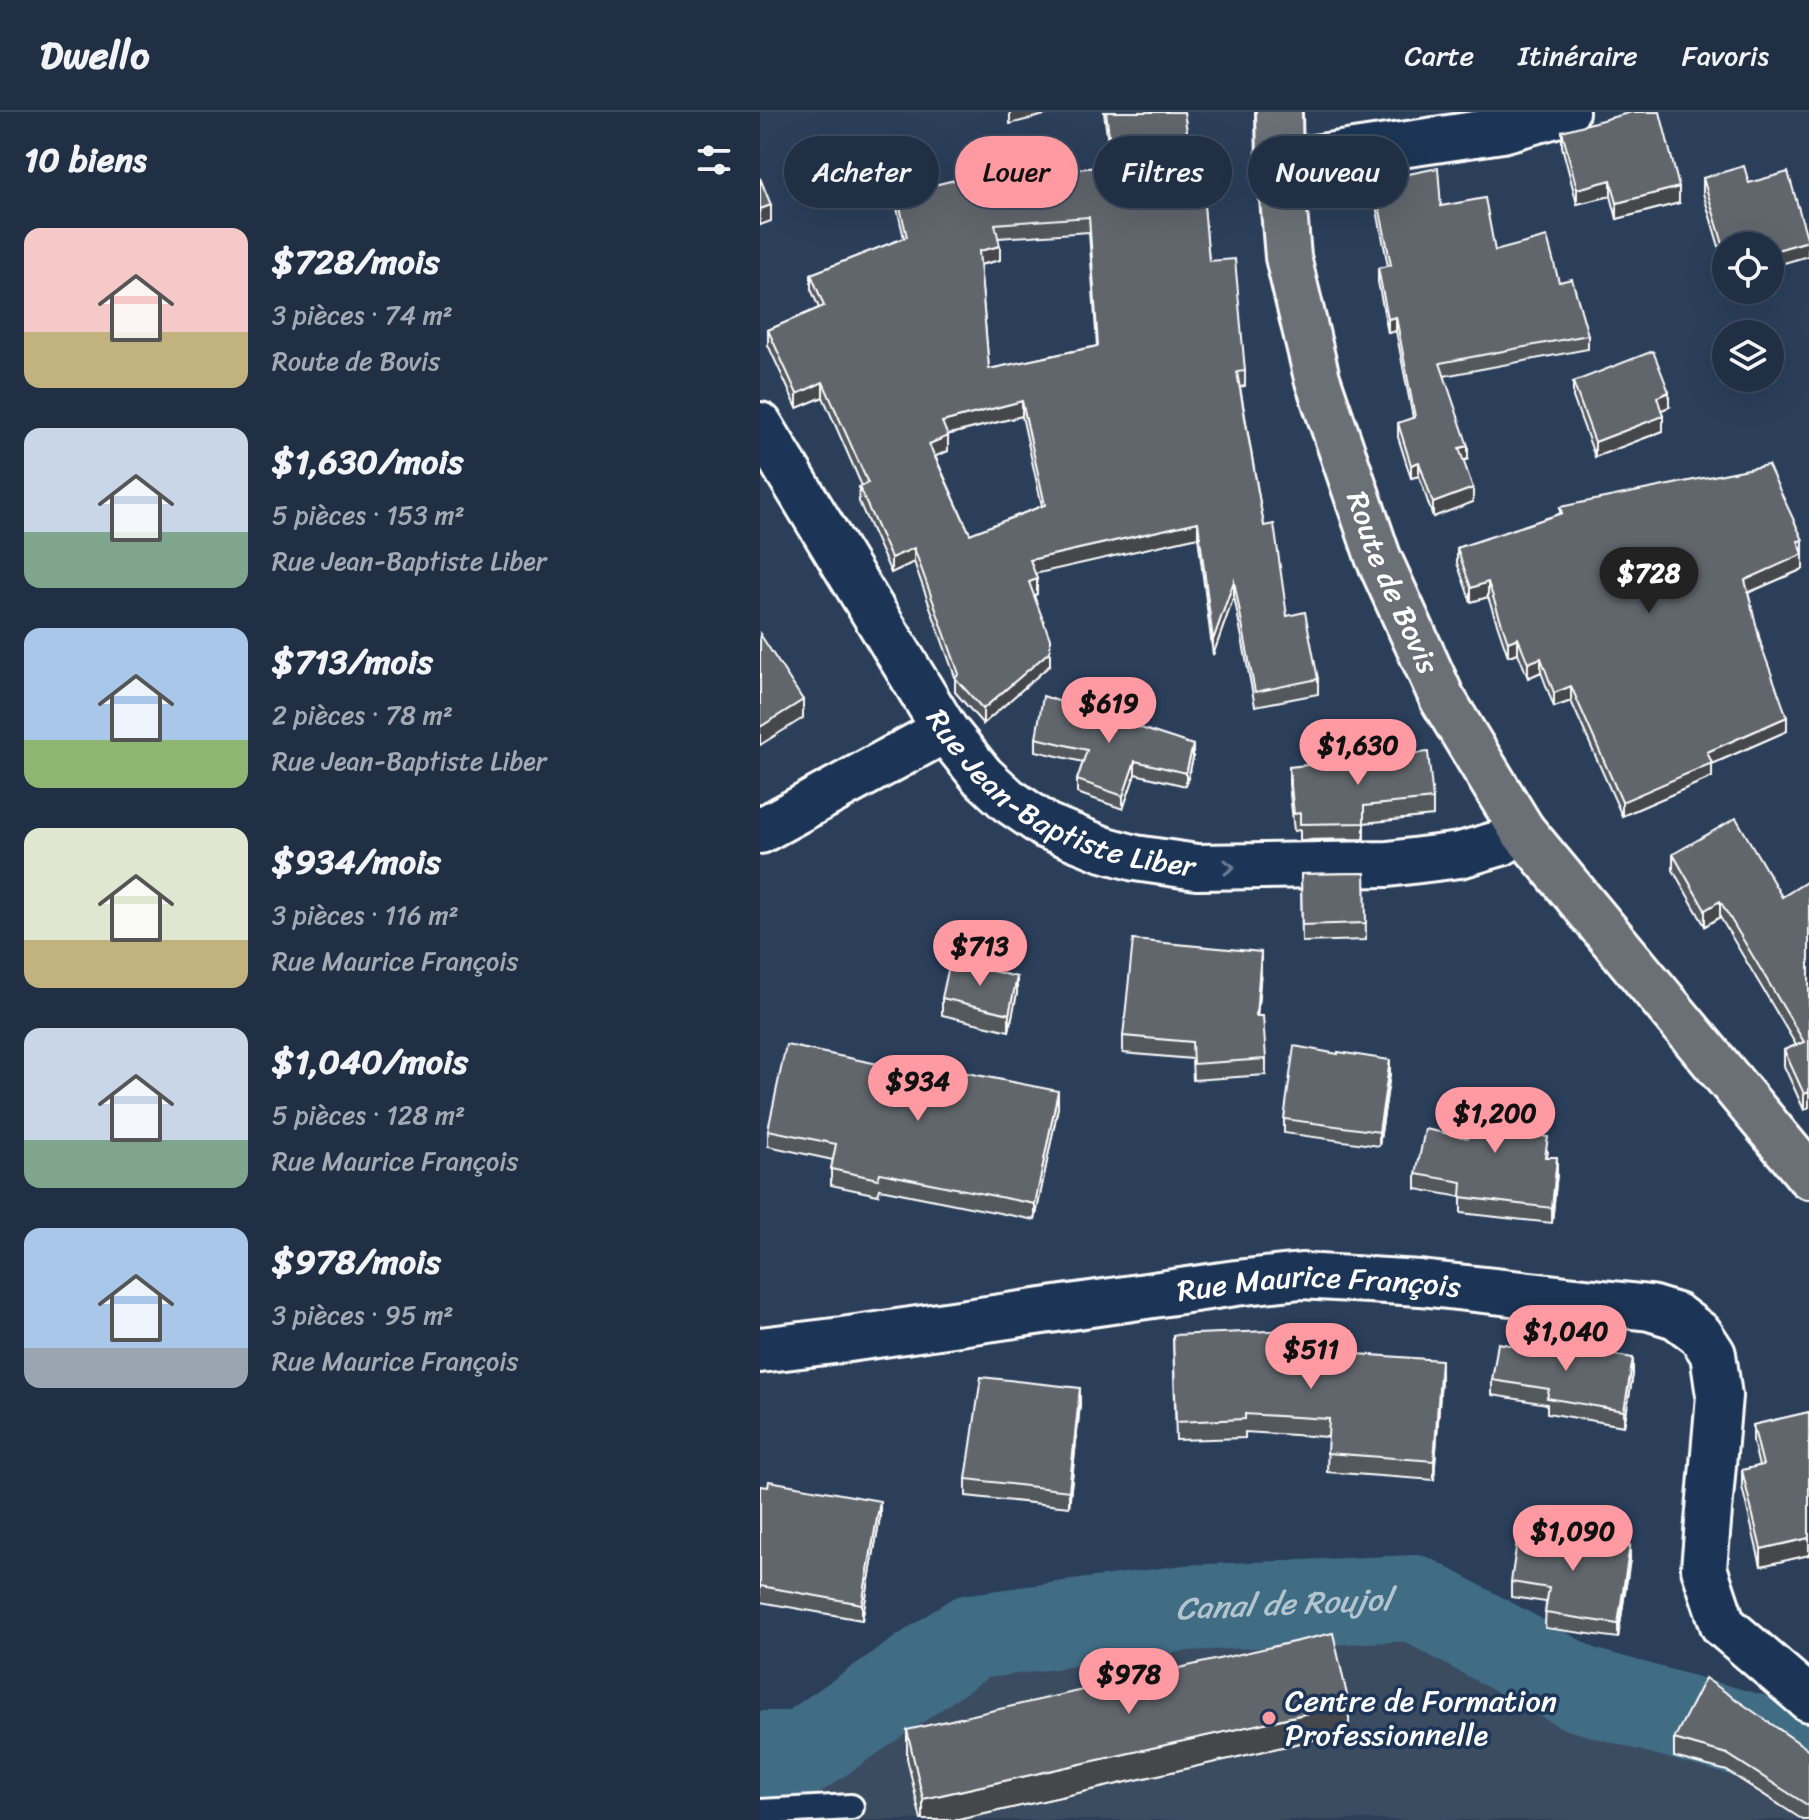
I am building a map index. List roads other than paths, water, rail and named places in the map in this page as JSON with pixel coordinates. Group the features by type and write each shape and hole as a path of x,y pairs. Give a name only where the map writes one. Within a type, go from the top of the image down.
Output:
{"main road":[{"name":"Route de Bovis","path":"1279,112 1279,136"},
{"name":"Route de Bovis","path":"1284,208 1288,257 1317,378 1378,557 1442,698 1522,830 1809,1176"}],"street":[{"path":"1408,144 1502,130 1566,112"},
{"name":"Rue Jean-Baptiste Liber","path":"760,425 945,730 982,776 1008,800 1046,826 1135,858 1197,867 1388,864 1460,855 1501,843 1522,830"},
{"path":"760,831 945,730"},
{"name":"Rue Maurice François","path":"760,1350 1301,1276 1420,1283 1650,1308 1676,1316 1700,1334 1713,1354 1719,1396 1704,1568 1723,1625 1809,1699"}],"lane":[{"path":"760,1812 851,1807"}],"waterway":[{"name":"Canal de Roujol","path":"760,1754 801,1754 971,1637 1185,1608 1414,1598 1580,1689 1789,1747 1809,1764"}],"place":[{"name":"Centre de Formation Professionnelle","path":"1269,1718"}]}
